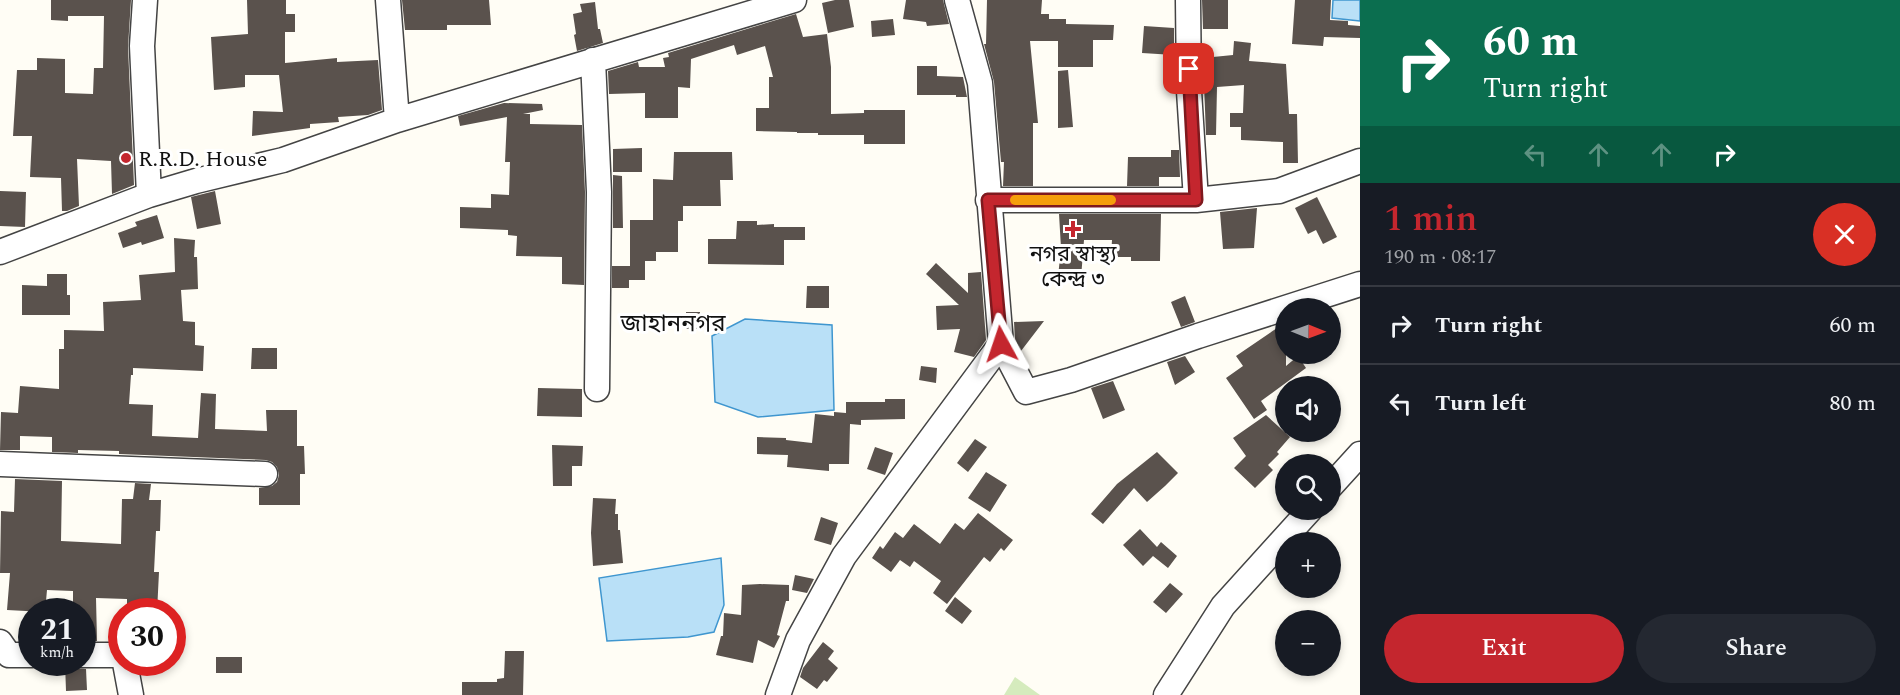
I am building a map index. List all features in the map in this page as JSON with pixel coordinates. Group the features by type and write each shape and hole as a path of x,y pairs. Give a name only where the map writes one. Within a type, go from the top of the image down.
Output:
{"street":[{"path":"145,0 142,45 149,195"},
{"path":"388,0 397,120"},
{"path":"0,252 149,195 283,160 397,120 794,0"},
{"path":"957,0 980,83 1001,344 1026,392 1071,380 1360,284"},
{"path":"1188,0 1189,91 1196,200"},
{"path":"593,60 599,192 597,389"},
{"path":"988,200 1196,200 1279,191 1360,161"},
{"path":"777,695 798,640 844,556 1001,344"},
{"path":"1341,475 1360,454"},
{"path":"0,464 265,474"},
{"path":"1166,695 1223,606 1301,520"},
{"path":"0,642 9,655 18,655"},
{"path":"127,676 131,695"}],"green space":[{"path":"1015,677 1040,695 1004,695"}],"water":[{"path":"1333,0 1360,0 1360,21 1332,18"},
{"path":"745,319 832,325 834,410 758,417 715,402 712,336"},
{"path":"721,558 724,605 714,632 688,637 607,641 599,578"}],"building":[{"path":"51,0 131,0 128,47 134,185 112,194 111,161 77,159 79,206 67,211 62,211 61,178 30,177 32,136 13,136 17,70 37,70 37,58 65,59 65,93 93,94 94,68 103,68 104,16 68,16 68,21 51,20"},
{"path":"247,0 286,0 286,14 295,14 295,32 285,32 285,63 337,58 337,62 378,60 382,110 368,115 338,117 339,122 310,124 310,128 252,136 253,111 283,112 279,75 245,75 245,87 214,90 211,37 248,34"},
{"path":"402,0 489,0 491,25 447,25 447,30 405,30"},
{"path":"849,0 854,27 828,33 822,3"},
{"path":"906,0 943,0 949,24 927,26 926,22 903,19"},
{"path":"987,0 1042,0 1041,14 1049,14 1049,19 1066,19 1066,24 1114,25 1113,40 1093,40 1093,67 1058,67 1058,41 1030,41 1038,123 1033,123 1033,186 1003,186 1004,162 1001,162 994,82 984,44 986,44"},
{"path":"1202,0 1228,0 1228,29 1203,29"},
{"path":"1295,0 1331,0 1330,20 1348,21 1348,25 1360,26 1360,38 1324,37 1323,46 1292,44"},
{"path":"595,2 598,29 600,29 603,43 577,51 573,14 582,12 580,4"},
{"path":"796,14 803,37 827,34 831,67 831,114 864,113 864,110 905,110 905,144 864,144 864,135 756,131 756,108 769,108 769,77 773,77 765,46 737,55 734,45 691,59 690,88 678,87 678,118 645,118 645,93 609,94 608,71 638,62 639,67 665,67 663,58 669,57 668,53"},
{"path":"893,19 895,35 872,37 871,21"},
{"path":"1144,26 1174,28 1174,55 1142,53"},
{"path":"1234,41 1251,43 1249,61 1286,64 1289,114 1297,114 1298,163 1283,163 1283,142 1241,140 1241,127 1230,127 1230,113 1243,113 1244,85 1217,87 1216,135 1206,135 1203,58 1233,55"},
{"path":"917,66 937,66 937,76 963,77 967,97 917,95"},
{"path":"1068,70 1073,127 1058,128 1058,71"},
{"path":"504,103 542,104 543,110 523,114 530,114 530,124 582,125 585,192 584,285 562,284 562,257 516,256 517,236 508,235 508,230 460,228 460,207 491,208 491,194 509,195 510,162 505,162 507,117 460,126 458,116"},
{"path":"642,148 642,172 613,172 613,149"},
{"path":"1171,150 1179,150 1180,177 1159,177 1159,186 1127,186 1128,157 1171,157"},
{"path":"674,152 732,152 733,180 720,180 721,206 683,206 683,221 678,221 678,252 656,252 656,261 645,261 645,280 629,280 629,288 612,288 612,266 630,266 630,220 653,220 653,179 673,180"},
{"path":"613,175 622,176 623,228 613,228"},
{"path":"0,191 26,192 25,227 0,226"},
{"path":"215,191 221,224 197,229 191,197"},
{"path":"1317,197 1337,237 1323,244 1316,230 1308,234 1295,208"},
{"path":"1257,208 1254,248 1223,249 1220,212"},
{"path":"1059,214 1161,214 1160,261 1131,261 1131,257 1111,257 1112,240 1084,240 1081,278 1058,277 1061,248"},
{"path":"157,215 164,238 123,248 118,233 137,226 135,222"},
{"path":"737,221 757,221 757,225 774,224 774,227 805,227 805,240 784,240 784,265 708,264 708,239 736,239"},
{"path":"174,238 195,240 194,257 197,257 198,289 181,290 183,321 195,322 195,345 204,346 203,371 133,368 129,404 153,405 152,436 198,438 201,393 216,394 215,429 267,431 266,410 297,410 297,446 304,446 305,474 300,474 300,505 259,505 259,488 272,486 277,482 279,475 277,467 266,460 119,454 119,451 52,452 52,437 20,436 20,450 0,450 1,412 18,413 20,386 59,389 59,349 64,349 64,330 104,331 103,302 141,300 139,275 175,272"},
{"path":"936,263 968,293 968,273 981,272 986,340 974,357 954,352 960,329 937,330 936,306 959,305 926,274"},
{"path":"47,274 67,274 70,315 22,315 22,285 47,286"},
{"path":"807,286 829,286 829,308 806,308"},
{"path":"1185,296 1195,322 1181,327 1171,302"},
{"path":"686,312 700,312 700,329 686,329"},
{"path":"1044,321 1021,351 1015,340 1014,322"},
{"path":"1275,329 1275,364 1286,364 1286,366 1303,364 1306,368 1295,376 1275,376 1275,391 1261,401 1267,410 1254,419 1226,378 1243,366 1236,356"},
{"path":"252,348 277,348 277,369 251,369"},
{"path":"1185,356 1195,372 1175,385 1167,362"},
{"path":"921,366 937,368 936,383 919,380"},
{"path":"1113,381 1125,410 1103,419 1091,388"},
{"path":"538,388 582,389 582,417 537,416"},
{"path":"885,399 905,399 905,419 861,420 861,425 850,424 849,464 829,464 829,471 787,467 788,455 757,454 757,437 786,438 786,440 812,443 815,414 834,416 834,412 846,413 846,402 885,402"},
{"path":"1266,415 1275,423 1275,442 1286,442 1277,452 1279,454 1275,454 1275,458 1268,465 1273,470 1255,488 1234,468 1246,456 1233,438"},
{"path":"975,439 987,447 968,472 957,463"},
{"path":"552,445 583,446 582,466 572,466 572,486 553,486"},
{"path":"875,447 893,453 885,475 867,469"},
{"path":"1157,452 1178,473 1165,486 1147,502 1134,488 1103,524 1091,514 1117,484"},
{"path":"986,472 1007,485 990,512 968,498"},
{"path":"15,479 62,481 61,541 121,544 122,499 133,499 135,483 151,484 149,500 161,500 160,531 156,531 154,572 159,572 158,598 73,598 73,591 47,590 46,598 18,598 18,611 7,610 10,573 0,573 1,511 14,512"},
{"path":"593,498 616,499 615,514 618,514 623,563 593,566 591,533"},
{"path":"978,513 1013,540 1004,551 1001,548 990,562 984,557 947,604 933,593 941,581 914,561 910,567 900,560 891,572 872,558 880,546 883,549 895,532 903,538 914,524 940,544 955,523 964,530"},
{"path":"821,517 838,523 831,545 814,540"},
{"path":"1140,529 1157,547 1161,542 1177,556 1168,568 1153,556 1143,566 1123,545"},
{"path":"795,575 814,579 807,593 792,590"},
{"path":"1170,583 1183,594 1166,613 1153,602"},
{"path":"742,585 789,585 789,601 786,601 777,635 780,636 774,648 758,640 753,663 716,655 721,636 723,636 724,613 741,615"},
{"path":"955,597 972,611 962,624 945,611"},
{"path":"823,642 834,651 828,659 838,668 827,682 824,680 817,689 800,677 803,668"},
{"path":"505,651 524,651 523,695 462,695 462,682 497,682 497,679 504,678"},
{"path":"216,657 242,657 242,673 216,673"},
{"path":"65,676 86,676 87,690 66,691"}],"slow traffic":[{"path":"1015,200 1111,200"}],"place":[{"name":"R.R.D. House","path":"126,158"},
{"name":"নগর স্বাস্থ্য কেন্দ্র ৩","path":"1073,229"}],"district":[{"name":"জাহাননগর","path":"673,323"}],"route":[{"path":"1001,344 988,200 1196,200 1189,69"}]}
